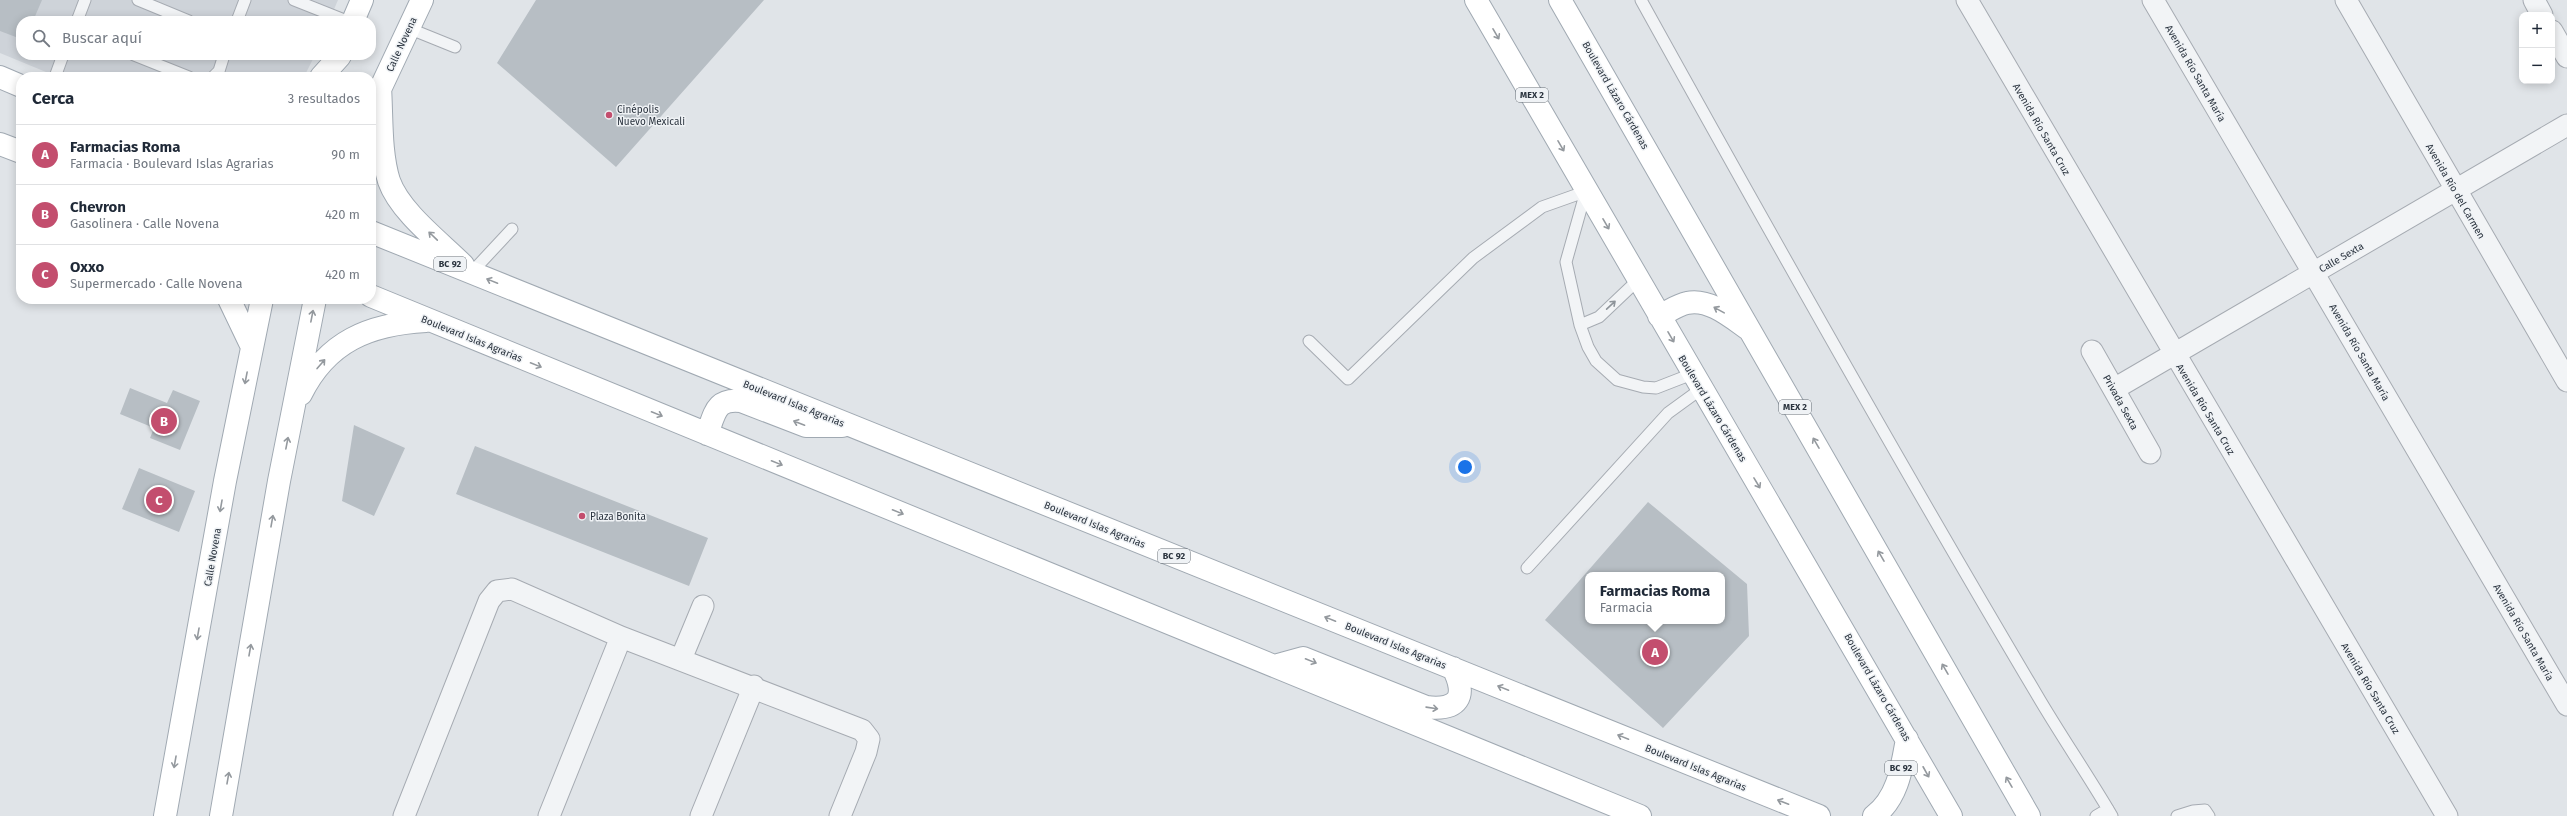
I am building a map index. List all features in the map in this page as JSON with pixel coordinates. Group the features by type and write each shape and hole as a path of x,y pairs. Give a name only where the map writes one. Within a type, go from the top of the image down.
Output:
{"main road":[{"path":"355,16 362,0"},
{"name":"Calle Novena","path":"376,97 422,0"},
{"name":"Boulevard Lázaro Cárdenas","path":"1476,0 1697,382 1908,739 1951,816"},
{"name":"Boulevard Lázaro Cárdenas","path":"1560,0 2029,816"},
{"path":"326,72 336,60"},
{"path":"334,72 338,60"},
{"path":"0,77 16,84"},
{"path":"380,87 384,156 389,182 401,202 418,222 471,273"},
{"path":"0,144 16,150"},
{"name":"Boulevard Islas Agrarias","path":"376,234 1819,816"},
{"name":"Boulevard Islas Agrarias","path":"376,298 1640,816"},
{"path":"1659,316 1686,303 1697,302 1709,304 1727,314 1752,332"},
{"path":"231,304 252,347"},
{"name":"Calle Novena","path":"165,816 225,481 261,304"},
{"path":"221,816 293,410 314,304"},
{"path":"293,410 315,371 329,355 347,342 366,332 387,325 431,321"},
{"path":"707,434 718,406 729,400 741,401 806,426 851,426"},
{"path":"1274,666 1303,658 1426,707 1444,709 1456,702 1460,693 1460,682 1453,668"},
{"name":"BC 92","path":"1874,816 1886,804 1895,787 1908,739"}],"street":[{"name":"Avenida Río Santa Cruz","path":"1968,0 2174,354 2447,816"},
{"name":"Avenida Río Santa María","path":"2153,0 2567,705"},
{"name":"Avenida Río del Carmen","path":"2346,0 2567,381"},
{"path":"2534,0 2540,12"},
{"path":"2555,36 2567,57"},
{"name":"Calle Sexta","path":"2114,389 2567,125"},
{"name":"Privada Sexta","path":"2092,351 2150,453"},
{"path":"404,816 489,601 497,591 512,589 621,637 754,686 862,730 869,738 866,752 840,816"},
{"path":"681,659 703,606"},
{"path":"549,816 621,637"},
{"path":"701,816 754,686"}],"lane":[{"path":"79,16 85,0"},
{"path":"138,0 177,16"},
{"path":"239,16 245,0"},
{"path":"294,0 334,16"},
{"path":"1641,0 1801,288 2038,697 2110,813 2096,816"},
{"path":"408,28 455,46"},
{"path":"57,72 61,60"},
{"path":"146,60 176,72"},
{"path":"218,72 222,60"},
{"path":"1587,191 1566,262 1580,325 1588,348 1596,361 1616,380 1656,388 1697,382"},
{"path":"1309,340 1348,379 1473,258 1542,207 1587,191"},
{"path":"471,273 512,229"},
{"path":"1580,325 1599,316 1638,280"},
{"path":"1527,568 1697,382"},
{"path":"2177,816 2193,811 2205,810 2209,816"}],"shaded area":[{"path":"0,0 338,0 331,16 16,16 16,60 0,53"},
{"path":"17,60 312,60 306,72 46,72"}],"building":[{"path":"0,0 42,0 35,16 16,16 16,37 0,31"},
{"name":"Cinépolis Nuevo Mexicali","path":"536,0 764,0 616,167 497,63"},
{"path":"130,388 167,403 173,390 200,401 180,450 150,438 154,428 120,414"},
{"path":"354,425 405,448 374,516 342,501"},
{"name":"Plaza Bonita","path":"475,446 708,538 689,586 456,494"},
{"path":"139,468 195,491 179,532 122,509"},
{"path":"1648,502 1747,584 1749,636 1663,728 1545,620 1585,574 1585,624 1725,624 1725,572 1587,572"}],"place":[{"name":"Cinépolis Nuevo Mexicali","path":"609,115"},
{"name":"Chevron","path":"164,421"},
{"name":"Oxxo","path":"159,500"},
{"name":"Plaza Bonita","path":"582,516"},
{"name":"Farmacias Roma","path":"1655,652"}]}
